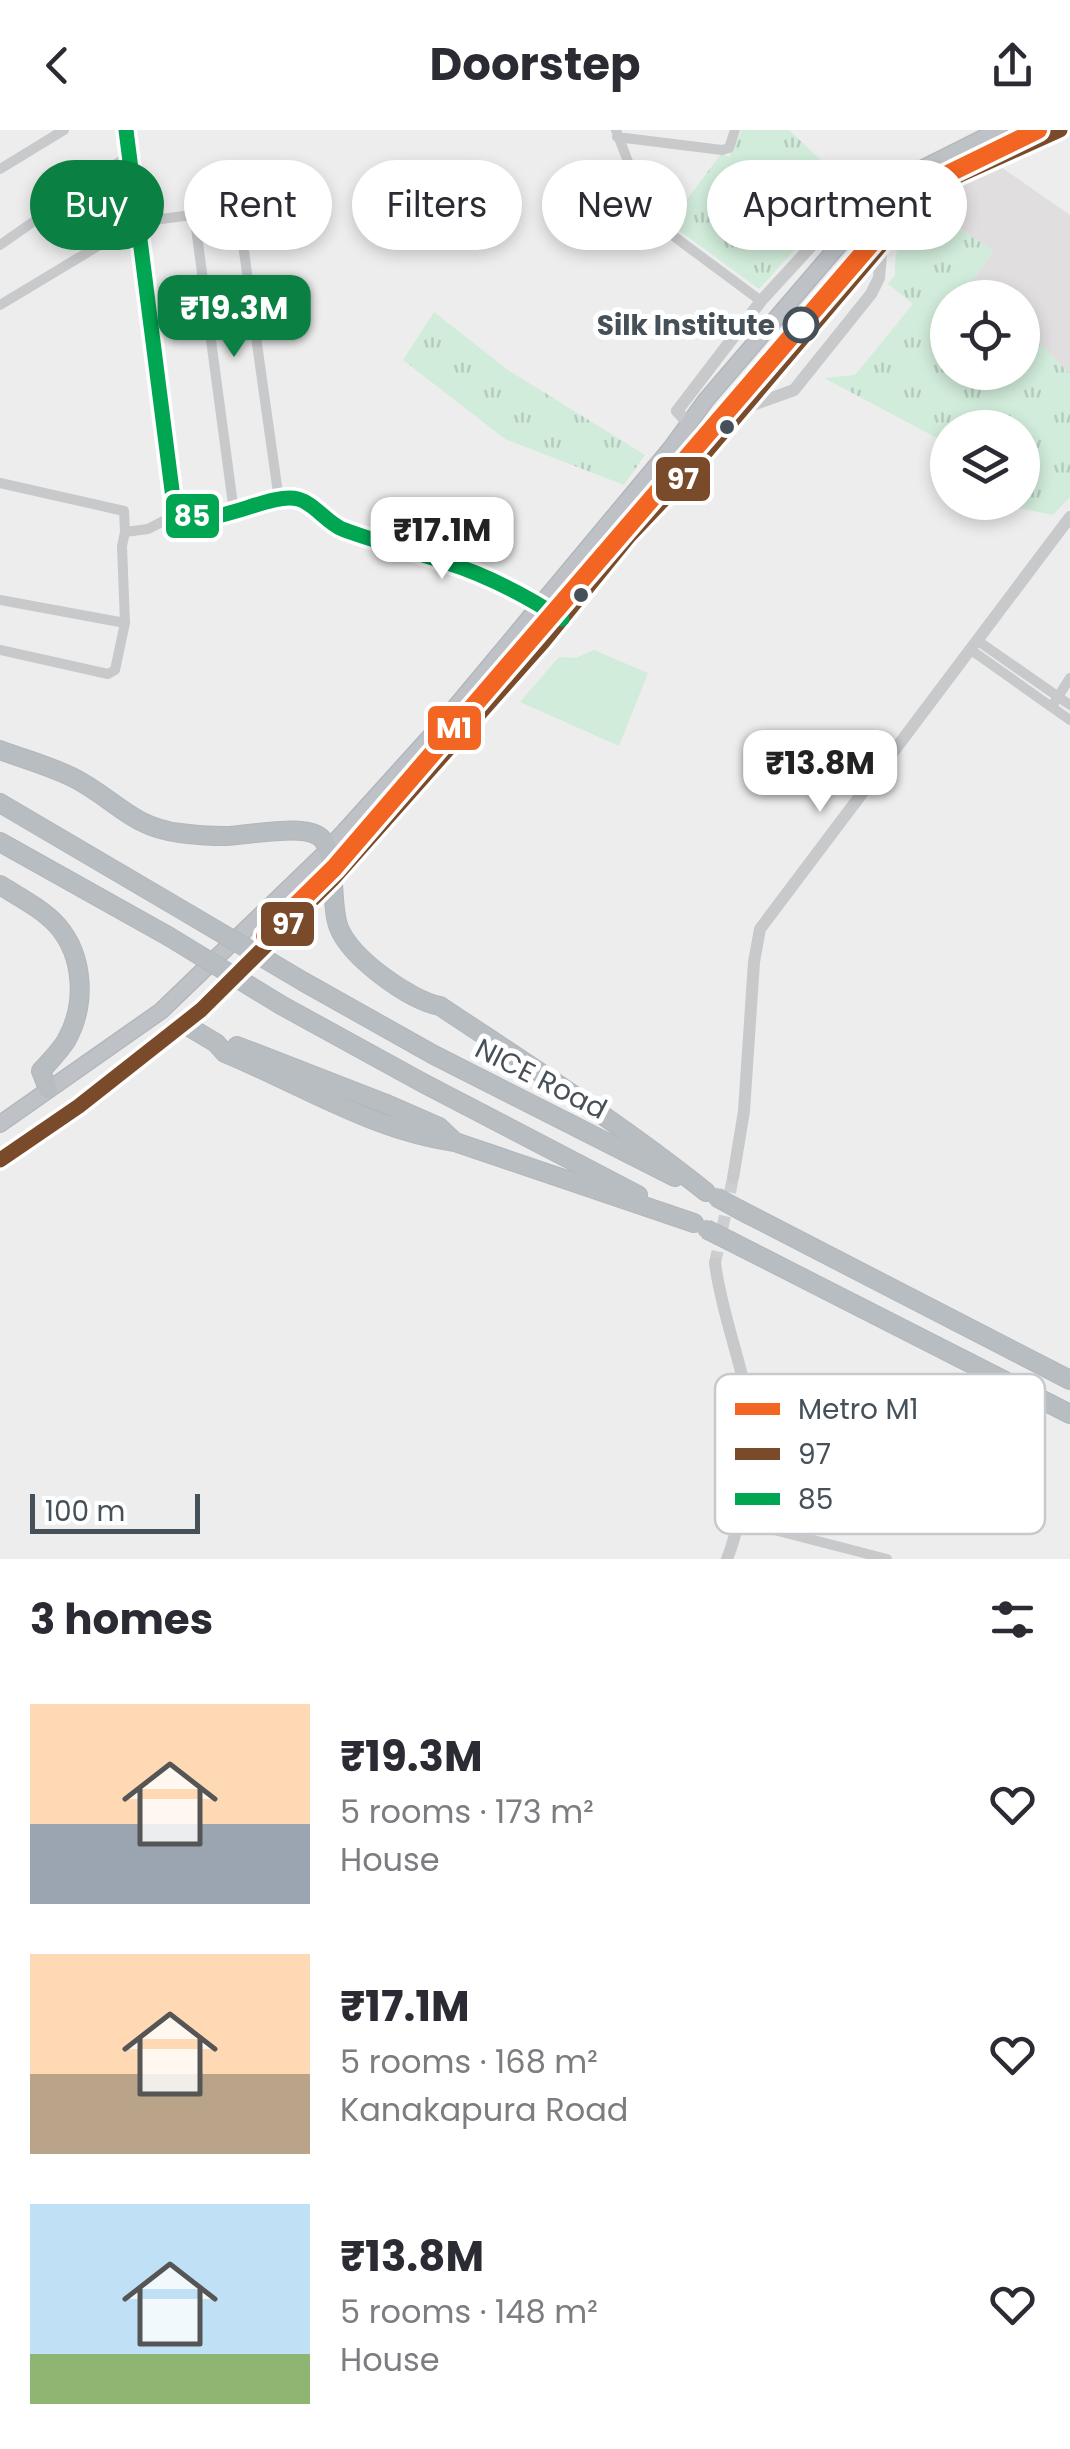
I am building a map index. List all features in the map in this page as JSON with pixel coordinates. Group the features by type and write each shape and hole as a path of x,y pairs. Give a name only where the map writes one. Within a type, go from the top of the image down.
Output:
{"highway":[{"path":"938,160 999,130"},
{"path":"967,174 1060,130"},
{"path":"0,1124 162,1011 330,848 436,730 835,250"},
{"path":"0,1160 79,1106 184,1024 332,880 414,791 876,250"},
{"path":"0,750 76,778 136,822 164,830 221,836 303,830 320,836 330,848 332,902 343,936 356,952 423,1002 440,1006 547,1075 711,1195"},
{"name":"NICE Road","path":"0,803 434,1055 1070,1380"},
{"path":"0,842 281,1005 489,1118 991,1374"},
{"path":"0,885 59,928 78,970 80,988 74,1023 64,1044 41,1071 48,1090"},
{"path":"184,1024 225,1053 327,1101 700,1226"},
{"path":"1045,1401 1070,1414"}],"street":[{"path":"0,170 64,130"},
{"path":"126,130 131,160"},
{"path":"736,130 729,148 722,150 617,134 641,196 664,229 762,302"},
{"path":"0,246 130,155"},
{"path":"0,306 92,250"},
{"path":"142,250 174,506 179,513 190,517 234,512 299,499 338,527 449,563 539,604 562,619"},
{"path":"199,250 234,512"},
{"path":"245,250 279,500"},
{"path":"688,424 677,411 808,250"},
{"path":"740,413 760,400 794,390 871,294 879,278 881,250"},
{"path":"0,483 124,511 125,532 125,624 114,670 108,674 0,650"},
{"path":"125,532 148,529 179,513"},
{"path":"733,1178 744,1111 754,962 760,929 1070,517"},
{"path":"0,600 125,624"},
{"path":"974,646 1055,702 1070,720"},
{"path":"1055,702 1070,678"},
{"path":"1055,702 1070,706"},
{"path":"715,1263 720,1302 741,1374"},
{"path":"727,1559 733,1534"},
{"path":"790,1534 887,1559"}],"shaded area":[{"path":"1001,167 1070,215 1070,374 1040,344 1040,280 973,280 993,251 967,233 967,184"}],"green space":[{"path":"742,130 789,130 821,160 717,160 722,153 729,157"},
{"path":"707,173 707,250 794,250 759,289 687,236 687,199"},
{"path":"967,233 993,251 973,280 930,280 930,390 1040,390 1040,344 1070,374 1070,497 1053,515 1040,512 1040,410 930,410 930,434 824,378 855,375 913,304 888,284 895,275 897,252 967,250"},
{"path":"434,312 508,370 645,455 624,485 505,439 403,360"},
{"path":"594,650 648,673 619,746 520,702 559,657 576,658"}],"tunnel":[{"path":"715,1263 733,1178"}],"metro line":[{"name":"M1","path":"265,936 334,868 919,188 1038,130"}],"transit line":[{"name":"85","path":"126,130 174,506 186,515 200,518 268,501 298,499 342,529 476,573 562,619"},
{"name":"97","path":"0,1160 79,1106 201,1010 332,880 543,642 629,536 684,478 913,207 951,179 1060,130"}],"place":[{"name":"Silk Institute","path":"801,325"}]}
